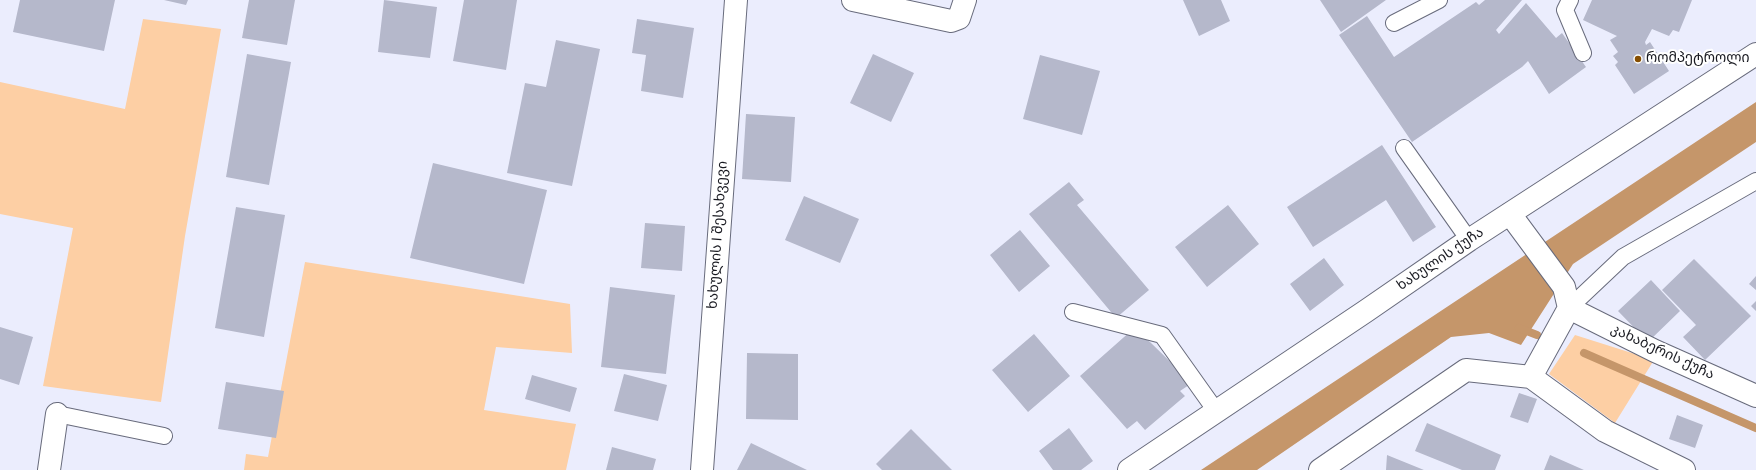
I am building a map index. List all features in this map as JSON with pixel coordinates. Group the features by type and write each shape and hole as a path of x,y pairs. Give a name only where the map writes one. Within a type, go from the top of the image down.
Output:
{"street":[{"name":"ხახულის I შესახვევი","path":"702,470 736,0"},
{"path":"853,0 951,21 959,18 965,0"},
{"name":"ხახულის ქუჩა","path":"1129,470 1469,240 1756,54"},
{"path":"1510,214 1564,287 1569,308 1531,377"},
{"name":"კახაბერის ქუჩა","path":"1569,308 1655,351 1756,396"},
{"path":"1320,470 1466,370 1531,377 1605,431 1684,470"},
{"path":"49,470 58,414"}],"lane":[{"path":"1394,23 1439,0"},
{"path":"1570,0 1565,10 1583,53"},
{"path":"1404,148 1469,240"},
{"path":"1569,308 1623,257 1756,181"},
{"path":"1073,312 1162,335 1216,411"},
{"path":"58,414 164,436"}],"shaded area":[{"path":"143,19 221,29 185,236 161,402 43,386 73,228 0,214 0,82 125,109"},
{"path":"1756,102 1756,142 1573,264 1521,345 1489,333 1451,337 1257,470 1201,470"},
{"path":"305,262 570,304 572,353 496,347 484,410 576,424 566,470 244,470 246,454 268,457"},
{"path":"1575,335 1654,360 1615,423 1549,374"}],"building":[{"path":"20,0 115,0 104,51 13,32"},
{"path":"164,0 188,0 186,5"},
{"path":"249,0 295,0 287,45 242,38"},
{"path":"384,0 437,7 430,58 378,52"},
{"path":"464,0 517,0 506,70 453,61"},
{"path":"1183,0 1221,0 1230,21 1199,36"},
{"path":"1320,0 1386,0 1341,32"},
{"path":"1485,0 1522,0 1496,30 1499,34 1526,3 1556,38 1562,33 1586,67 1549,94 1528,61 1522,67 1412,142 1339,35 1367,16 1394,57 1476,2 1479,5"},
{"path":"1592,0 1692,0 1679,32 1673,30 1669,36 1652,29 1645,42 1646,45 1650,42 1669,71 1634,94 1615,65 1618,62 1613,56 1618,52 1610,40 1617,36 1583,20"},
{"path":"637,19 694,28 683,98 641,91 646,55 632,53"},
{"path":"556,40 600,49 572,186 507,173 525,83 546,87"},
{"path":"247,54 291,62 269,185 226,177"},
{"path":"873,54 914,73 891,122 850,103"},
{"path":"1040,55 1100,71 1082,135 1023,119"},
{"path":"746,114 795,117 791,182 742,179"},
{"path":"1382,145 1436,227 1413,242 1386,200 1313,247 1287,207"},
{"path":"433,163 547,190 524,284 410,258"},
{"path":"1069,182 1084,200 1077,205 1149,290 1116,318 1029,214"},
{"path":"804,196 859,219 840,263 785,240"},
{"path":"1228,205 1259,244 1207,287 1175,247"},
{"path":"236,207 285,215 264,337 215,328"},
{"path":"645,223 685,226 682,271 641,268"},
{"path":"1020,230 1050,266 1019,292 990,255"},
{"path":"1324,258 1344,285 1310,311 1290,284"},
{"path":"1694,259 1751,316 1705,360 1683,337 1696,325 1662,290"},
{"path":"1756,276 1756,290 1749,284"},
{"path":"1651,280 1680,311 1648,342 1618,311"},
{"path":"610,287 675,295 666,374 601,367"},
{"path":"1756,301 1756,311 1751,306"},
{"path":"0,327 33,337 19,385 0,379"},
{"path":"1132,330 1150,342 1192,383 1180,391 1185,396 1145,430 1137,421 1127,429 1080,376"},
{"path":"1034,334 1070,376 1028,412 992,370"},
{"path":"747,353 798,354 798,420 746,419"},
{"path":"624,374 667,385 658,421 614,411"},
{"path":"532,375 577,388 570,412 525,399"},
{"path":"226,382 284,391 276,438 218,429"},
{"path":"1519,393 1537,399 1528,423 1510,417"},
{"path":"1677,415 1703,425 1695,448 1669,439"},
{"path":"1427,423 1501,455 1495,470 1462,470 1415,451"},
{"path":"1069,428 1093,461 1081,470 1053,470 1039,451"},
{"path":"911,429 952,470 882,470 876,464"},
{"path":"751,443 807,470 737,470"},
{"path":"612,447 656,459 653,470 606,470"},
{"path":"1387,455 1424,470 1386,470"},
{"path":"1550,455 1584,470 1544,470"}],"waterway":[{"path":"1519,328 1537,335"},
{"path":"1584,353 1756,428"}],"place":[{"name":"რომპეტროლი","path":"1638,59"}]}
